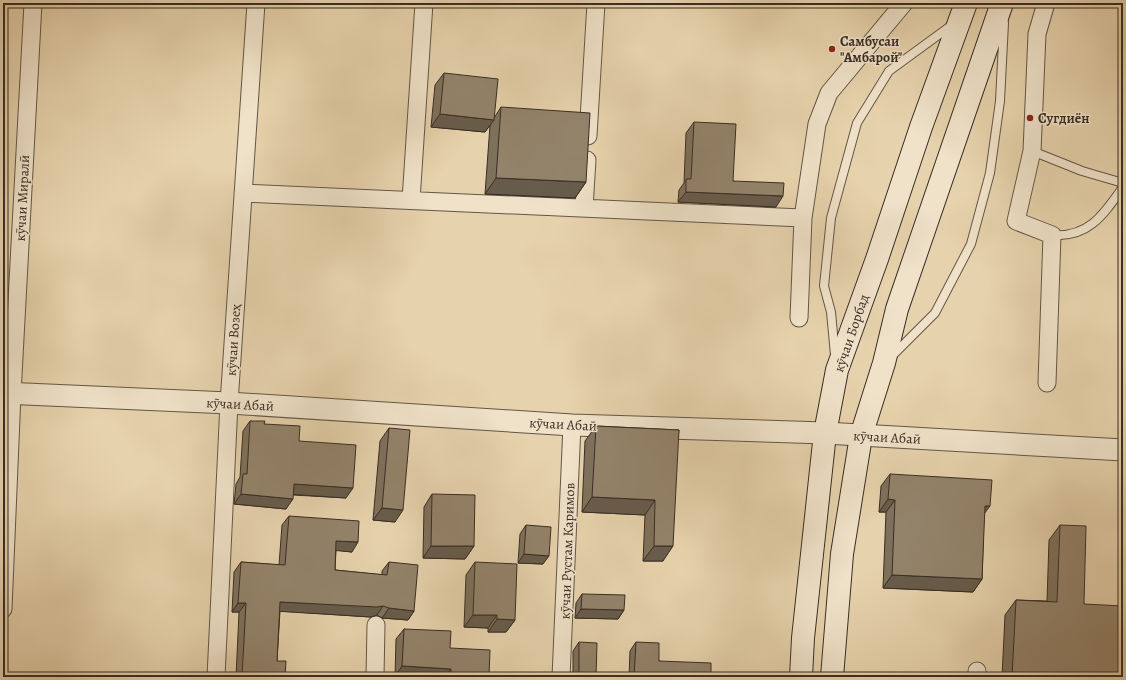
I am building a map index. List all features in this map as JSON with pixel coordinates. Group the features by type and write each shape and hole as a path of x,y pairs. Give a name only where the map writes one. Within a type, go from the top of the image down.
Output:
{"main road":[{"path":"832,677 842,554 861,436 884,363 900,302 1003,3"},
{"name":"кӯчаи Борбад","path":"801,677 803,638 826,433 837,370 963,11"}],"street":[{"name":"кӯчаи Миралӣ","path":"3,609 8,393 33,3"},
{"name":"кӯчаи Возеҳ","path":"216,677 229,403 256,3"},
{"path":"411,200 424,3"},
{"path":"584,208 596,3"},
{"path":"1046,3 1036,34 1032,151 1016,221 1052,235 1047,382"},
{"path":"799,318 803,218 817,124 829,93 902,4"},
{"path":"243,193 803,218"},
{"name":"кӯчаи Абаӣ","path":"8,393 229,403 572,425 826,433 1123,450"},
{"name":"кӯчаи Рустам Каримов","path":"561,677 572,425"},
{"path":"375,677 376,625"}],"lane":[{"path":"884,363 935,313 971,244 990,173 1000,101 1003,3"},
{"path":"837,370 831,312 824,286 831,218 857,123 889,71 963,11"},
{"path":"1032,151 1082,171 1123,183"},
{"path":"1052,235 1066,236 1081,232 1104,214 1123,187"}],"building":[{"path":"444,73 498,79 494,120 440,114"},
{"path":"501,107 590,113 586,182 496,178"},
{"path":"694,122 736,124 733,181 784,183 783,196 686,192 686,179 691,179"},
{"path":"250,421 265,421 264,424 300,426 299,441 356,445 353,488 294,484 293,499 241,494 243,474 247,474"},
{"path":"596,426 679,430 673,546 654,546 655,500 592,497"},
{"path":"389,428 410,430 403,510 382,508"},
{"path":"890,474 992,480 990,506 985,506 982,579 892,575 895,500 888,499"},
{"path":"432,494 475,495 474,546 431,546"},
{"path":"289,516 359,521 358,542 336,541 335,570 387,575 389,562 418,565 414,611 383,606 377,607 280,602 277,661 286,661 285,677 242,677 246,603 238,603 241,562 285,565"},
{"path":"526,525 551,527 549,556 524,554"},
{"path":"1060,525 1086,526 1084,604 1123,606 1123,677 1012,677 1016,600 1057,602"},
{"path":"475,562 517,564 515,620 497,619 497,615 473,615"},
{"path":"582,594 625,595 624,610 581,609"},
{"path":"404,629 451,631 450,648 490,650 489,677 451,677 451,669 402,666"},
{"path":"579,642 597,643 596,677 579,677"},
{"path":"636,642 659,643 659,661 711,663 711,677 634,677"}],"place":[{"name":"Самбусаи \"Амбарой\"","path":"832,49"},
{"name":"Сугдиён","path":"1030,118"}]}
